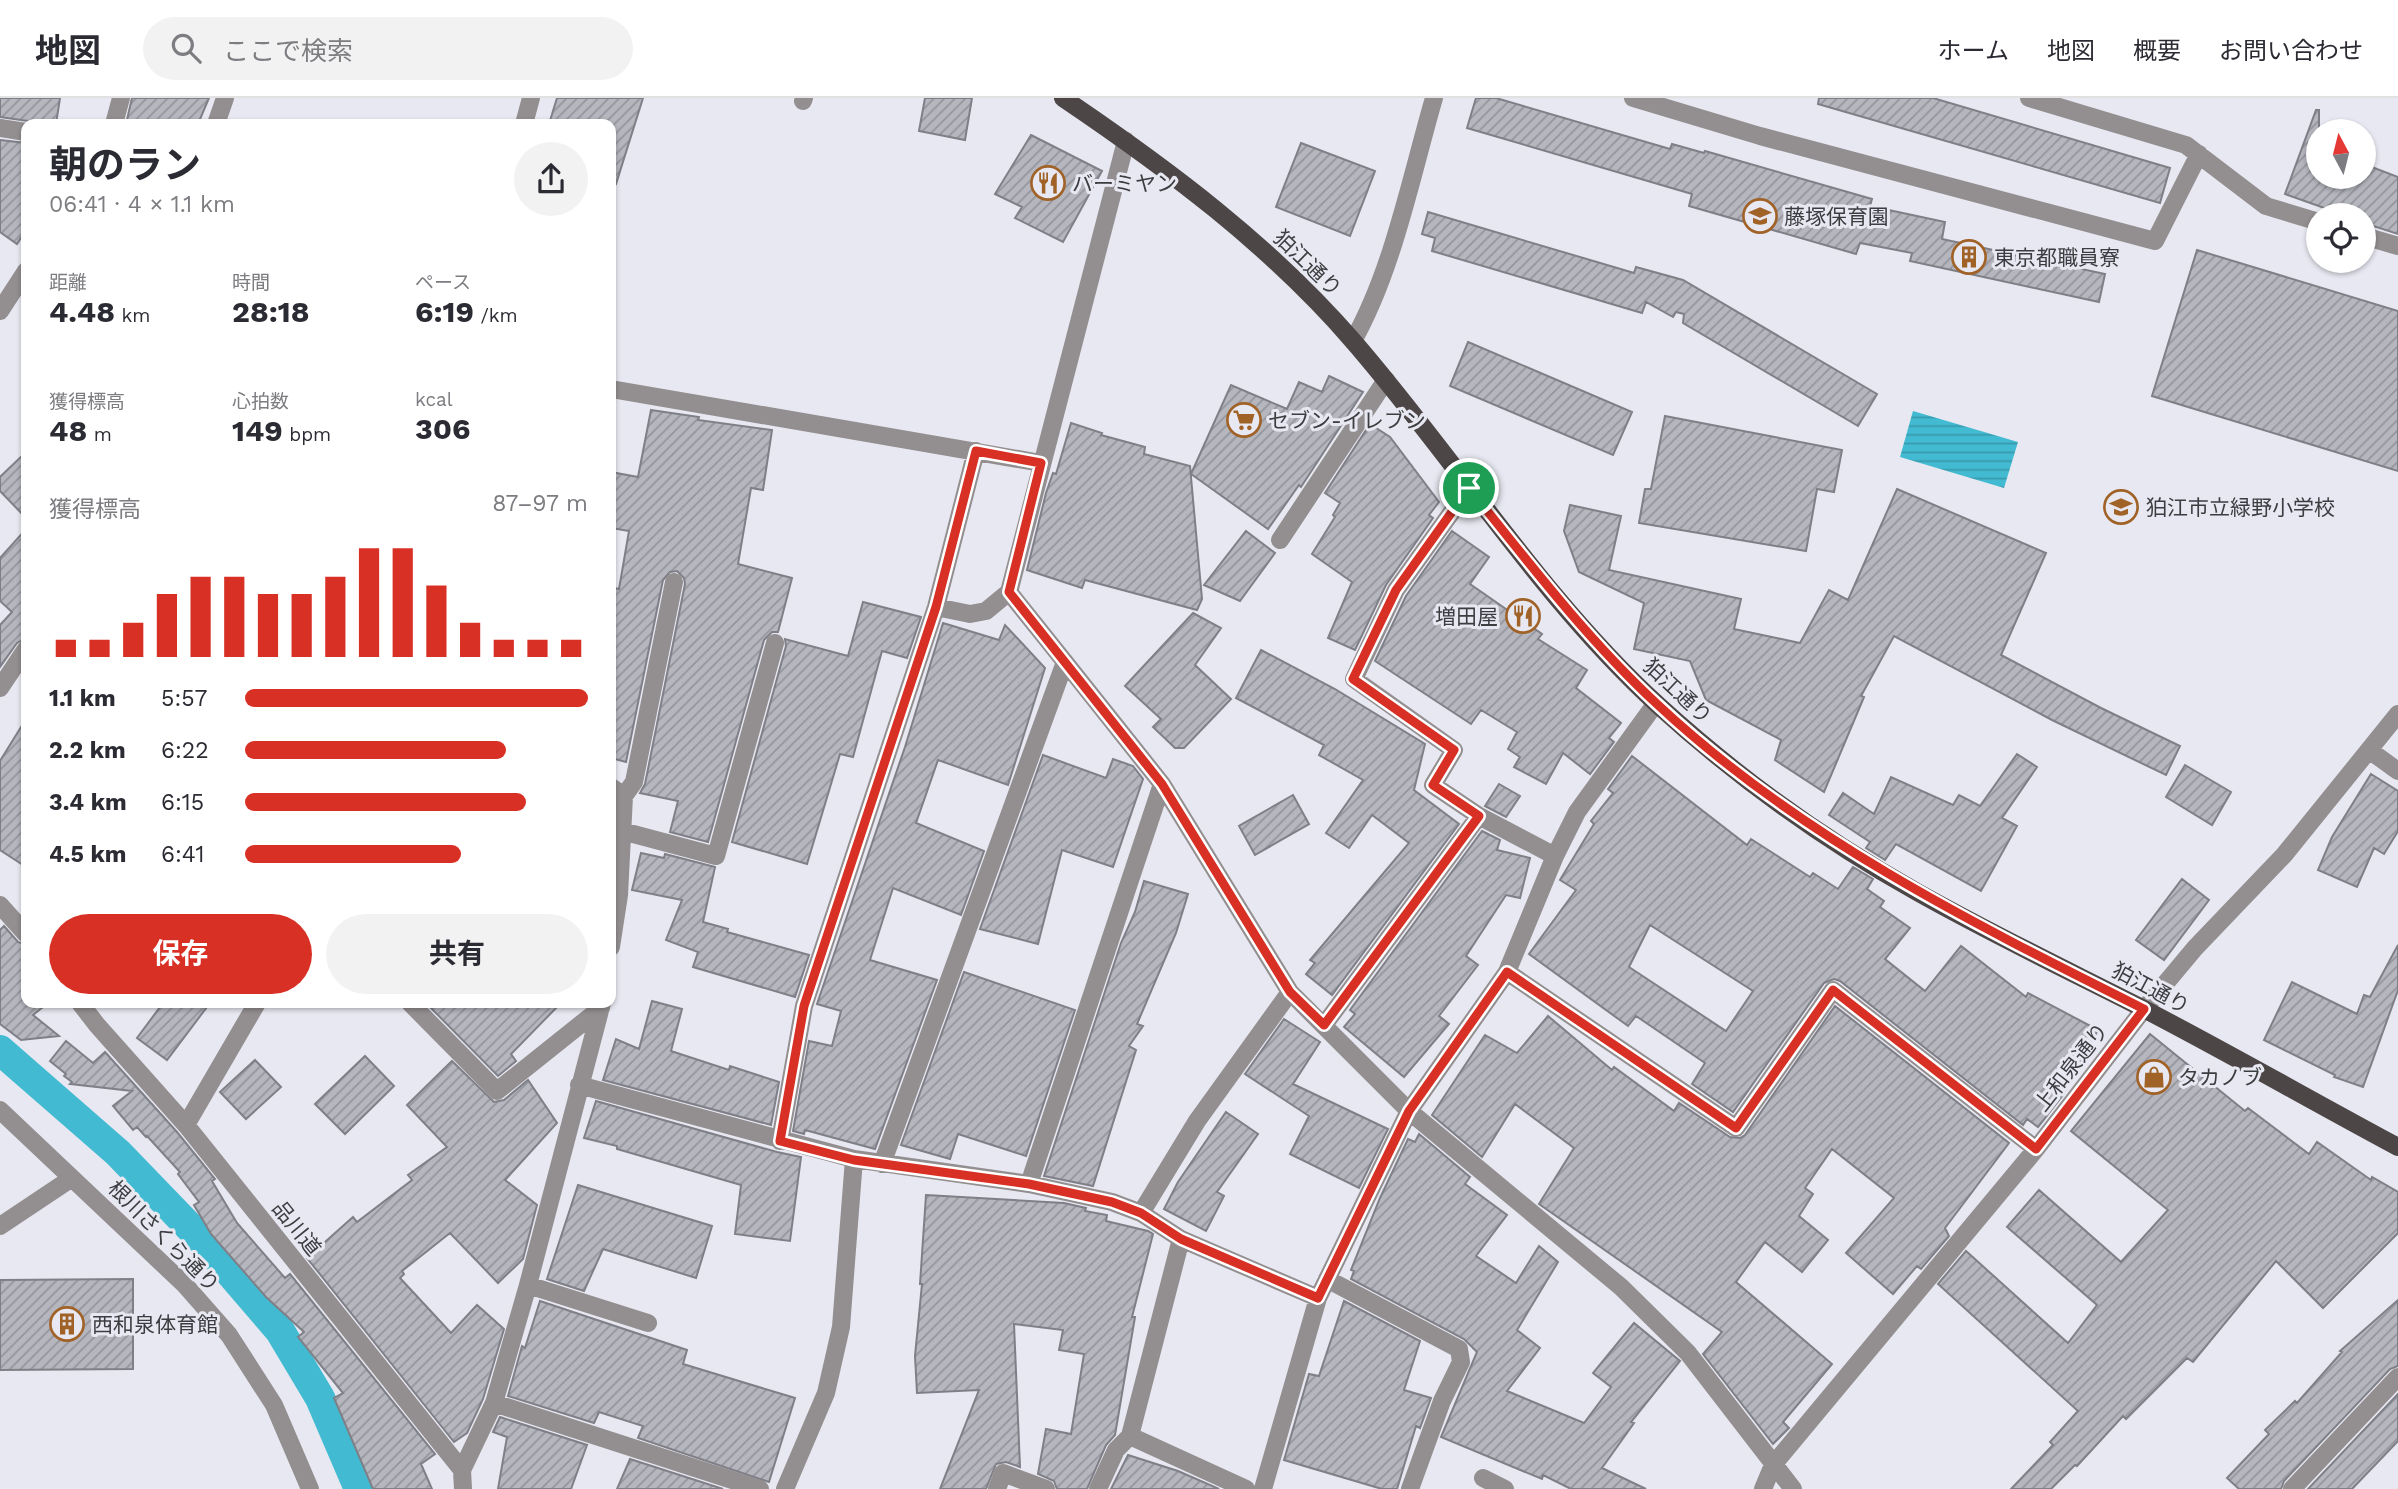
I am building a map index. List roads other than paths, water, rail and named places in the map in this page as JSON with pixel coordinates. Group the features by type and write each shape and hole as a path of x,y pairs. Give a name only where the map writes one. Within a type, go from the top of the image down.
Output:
{"main road":[{"name":"狛江通り","path":"1063,98 1200,195 1286,270 1386,380 1575,620 1656,703 1705,747 1812,827 1867,862 1960,915 2144,1009 2398,1147"}],"street":[{"path":"115,119 121,98"},
{"path":"218,119 225,98"},
{"path":"525,119 531,98"},
{"path":"1353,341 1368,314 1390,251 1434,98"},
{"path":"1633,98 1760,136 2155,241 2199,155"},
{"path":"2029,98 2186,145 2266,206 2306,218"},
{"path":"0,128 21,131"},
{"path":"936,607 970,614 986,611 1009,592 1126,141"},
{"path":"2376,240 2398,246"},
{"path":"0,311 21,279"},
{"path":"1280,540 1386,380"},
{"path":"616,390 1041,463"},
{"path":"780,1141 804,1006 936,607 976,451"},
{"path":"1469,488 1396,590 1353,679 1454,750 1433,785 1479,816 1555,856"},
{"path":"616,914 622,831 617,791 634,782 674,582"},
{"path":"1009,592 1162,784 1290,992 1409,1111 1621,1287 1688,1353 1793,1489"},
{"path":"622,831 716,856 775,643"},
{"path":"0,688 21,656"},
{"path":"882,1164 1065,662"},
{"path":"1263,1489 1318,1298 1409,1111 1507,972 1555,856 1577,811 1656,703"},
{"name":"上和泉通り","path":"1763,1489 1773,1465 2036,1149 2144,1009 2195,948 2284,855 2398,714"},
{"path":"2369,750 2398,771"},
{"path":"1029,1184 1162,784"},
{"path":"1324,1025 1479,816"},
{"path":"0,905 21,928"},
{"path":"1507,972 1736,1128 1833,990 2036,1149"},
{"path":"1141,1213 1197,1121 1290,992"},
{"name":"品川道","path":"84,1008 186,1125 462,1470"},
{"path":"186,1125 254,1008"},
{"path":"415,1008 497,1091 598,1008"},
{"path":"463,1489 462,1470 494,1403 601,1008"},
{"path":"579,1085 854,1160 1029,1184 1112,1202 1141,1213 1181,1239 1318,1298"},
{"name":"根川さくら通り","path":"0,1110 185,1285 229,1335 274,1405 310,1489"},
{"path":"785,1489 826,1393 841,1327 854,1160"},
{"path":"0,1226 72,1178"},
{"path":"1098,1489 1116,1450 1130,1436 1181,1239"},
{"path":"1327,1279 1459,1349 1461,1362 1442,1401 1410,1489"},
{"path":"528,1285 648,1323"},
{"path":"2292,1489 2398,1377"},
{"path":"494,1403 760,1489"},
{"path":"1130,1436 1246,1489"},
{"path":"997,1489 1003,1473 1046,1489"},
{"path":"1483,1478 1506,1489"}],"water":[{"path":"1913,411 2018,442 2004,488 1900,457"}],"waterway":[{"path":"0,1050 118,1153 201,1239 280,1331 320,1398 359,1489"}],"place":[{"name":"バーミヤン","path":"1048,183"},
{"name":"藤塚保育園","path":"1760,216"},
{"name":"東京都職員寮","path":"1969,257"},
{"name":"セブン-イレブン","path":"1244,420"},
{"name":"狛江市立緑野小学校","path":"2121,507"},
{"name":"増田屋","path":"1523,616"},
{"name":"タカノブ","path":"2154,1077"},
{"name":"西和泉体育館","path":"67,1324"}]}
